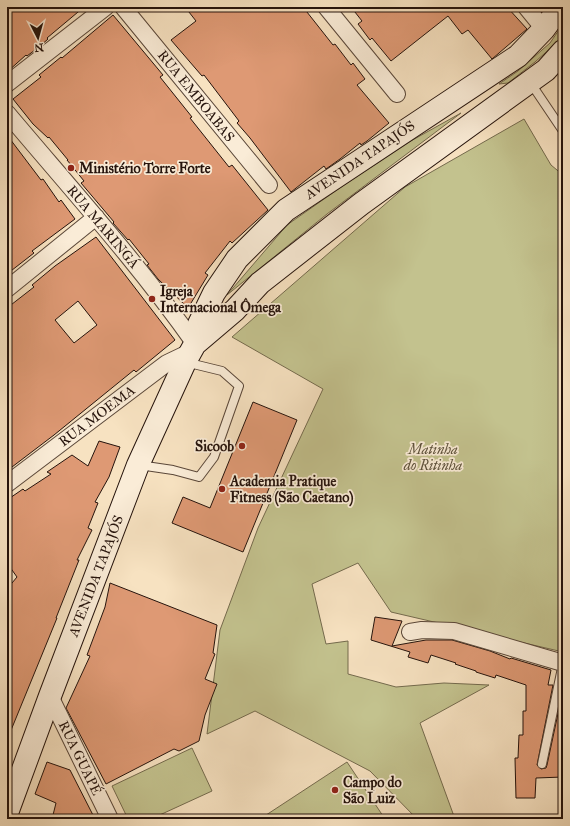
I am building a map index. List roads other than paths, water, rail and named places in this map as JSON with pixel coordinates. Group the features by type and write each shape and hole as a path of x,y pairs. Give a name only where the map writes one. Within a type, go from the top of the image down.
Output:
{"main road":[{"name":"AVENIDA TAPAJÓS","path":"7,813 138,465 190,353 199,324 214,293 237,259 286,210 518,56 544,29 560,7"},
{"name":"AVENIDA TAPAJÓS","path":"190,353 260,284 361,204 546,70 563,51"},
{"path":"476,85 476,94 482,102 497,106"}],"street":[{"path":"7,84 106,7"},
{"name":"RUA EMBOABAS","path":"123,7 269,185"},
{"path":"326,7 397,94"},
{"path":"526,7 544,29"},
{"name":"RUA MARINGÁ","path":"7,113 96,217 170,308 190,353"},
{"path":"7,289 96,217"},
{"name":"RUA MOEMA","path":"7,484 166,363 190,353"},
{"path":"410,632 422,630 454,631 563,663"},
{"name":"RUA GUAPÉ","path":"50,696 110,819"}],"lane":[{"path":"530,82 563,131"},
{"path":"138,465 173,470 199,477 214,457 239,386 222,371 190,353"},
{"path":"542,764 563,663"}],"place":[{"name":"Ministério Torre Forte","path":"71,168"},
{"name":"Igreja Internacional Ômega","path":"152,299"},
{"name":"Sicoob","path":"242,446"},
{"name":"Academia Pratique Fitness (São Caetano)","path":"222,489"},
{"name":"Campo do São Luiz","path":"335,790"}],"park label":[{"name":"Matinha do Ritinha","path":"433,458"}]}
